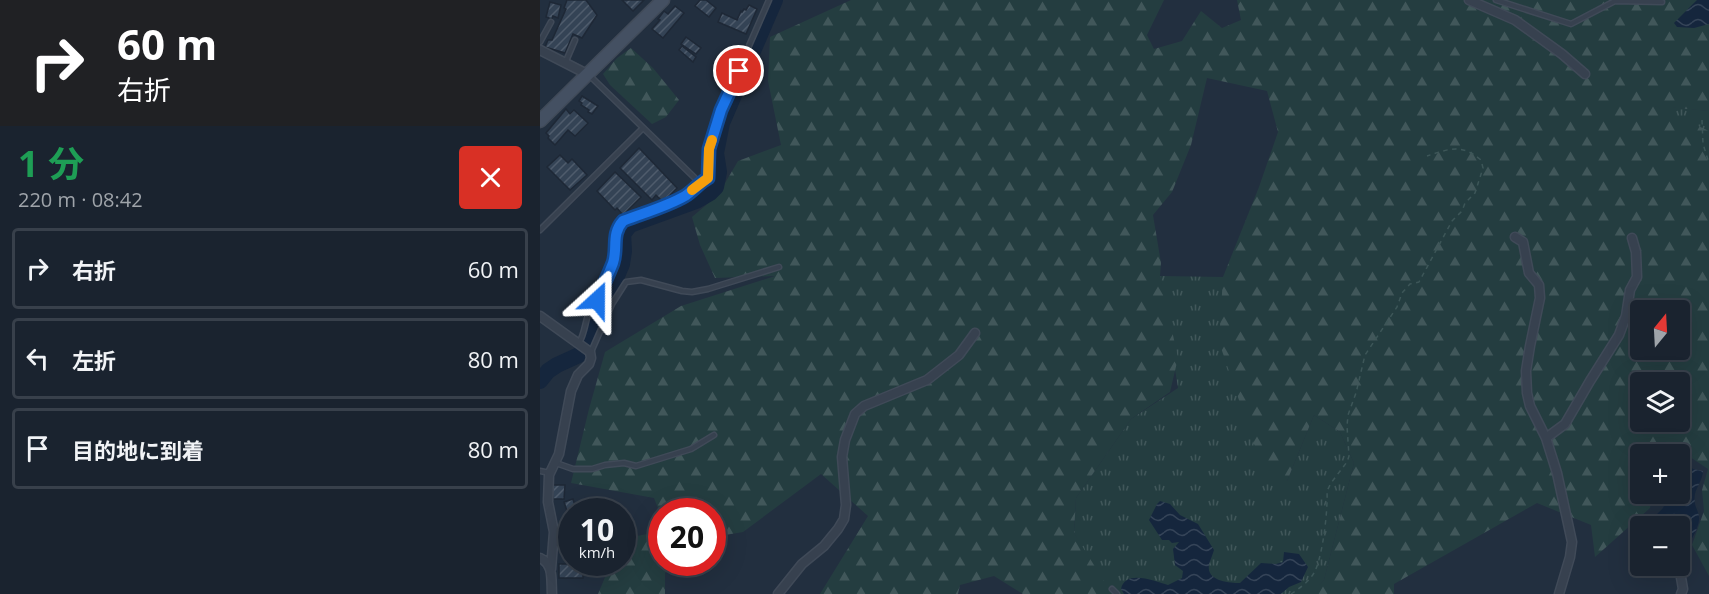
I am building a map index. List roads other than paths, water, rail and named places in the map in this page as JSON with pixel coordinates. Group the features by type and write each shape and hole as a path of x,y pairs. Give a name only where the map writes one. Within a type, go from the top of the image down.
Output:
{"main road":[{"path":"540,121 663,0"}],"street":[{"path":"1469,0 1515,20 1585,74"},
{"path":"541,52 587,74"},
{"path":"1515,237 1522,242 1529,273 1539,285 1540,298 1526,371 1527,393 1530,406 1546,438 1557,473 1572,542 1559,594"},
{"path":"1546,438 1565,424 1619,335 1626,316 1630,290 1637,278 1636,252 1632,238"},
{"path":"540,316 590,352 591,358 589,364 578,375 571,391 559,454 550,473 548,502 554,532 551,569 552,594"},
{"path":"778,594 802,564 824,546 844,519 846,505 842,457 845,440 855,414 864,406 927,380 959,355 975,333"},
{"path":"540,558 547,561 551,569"},
{"path":"1681,576 1683,589 1681,594"}],"lane":[{"path":"580,345 589,313 614,262 615,235 618,226 623,221 687,195 708,178 709,149 721,110 769,0"},
{"path":"1496,0 1571,24 1615,1 1662,2"},
{"path":"540,42 551,22"},
{"path":"565,63 575,40"},
{"path":"587,74 699,183"},
{"path":"540,230 643,128"},
{"path":"590,352 612,304 626,282 641,280 692,292 779,267"},
{"path":"555,462 573,469 592,469 624,463 636,466 691,449 714,435"},
{"path":"540,471 550,473"},
{"path":"1112,589 1117,594"}],"water":[{"path":"1697,0 1709,0 1709,24 1694,28 1677,27 1674,23"},
{"path":"1690,466 1703,471 1695,498 1698,524 1690,542 1690,516 1656,516 1664,504 1690,504"},
{"path":"1160,501 1170,504 1180,515 1198,524 1214,550 1209,570 1215,578 1225,582 1240,583 1261,563 1283,562 1284,552 1299,554 1308,567 1301,582 1289,587 1281,594 1124,594 1121,589 1128,579 1141,578 1168,585 1182,578 1183,571 1175,565 1173,549 1179,542 1172,543 1169,540 1162,540 1149,520"}],"waterway":[{"path":"540,381 548,371 579,355 589,345 597,313 622,264 623,234 630,225 696,201 716,187 719,172 716,153 722,123 775,0"}]}
